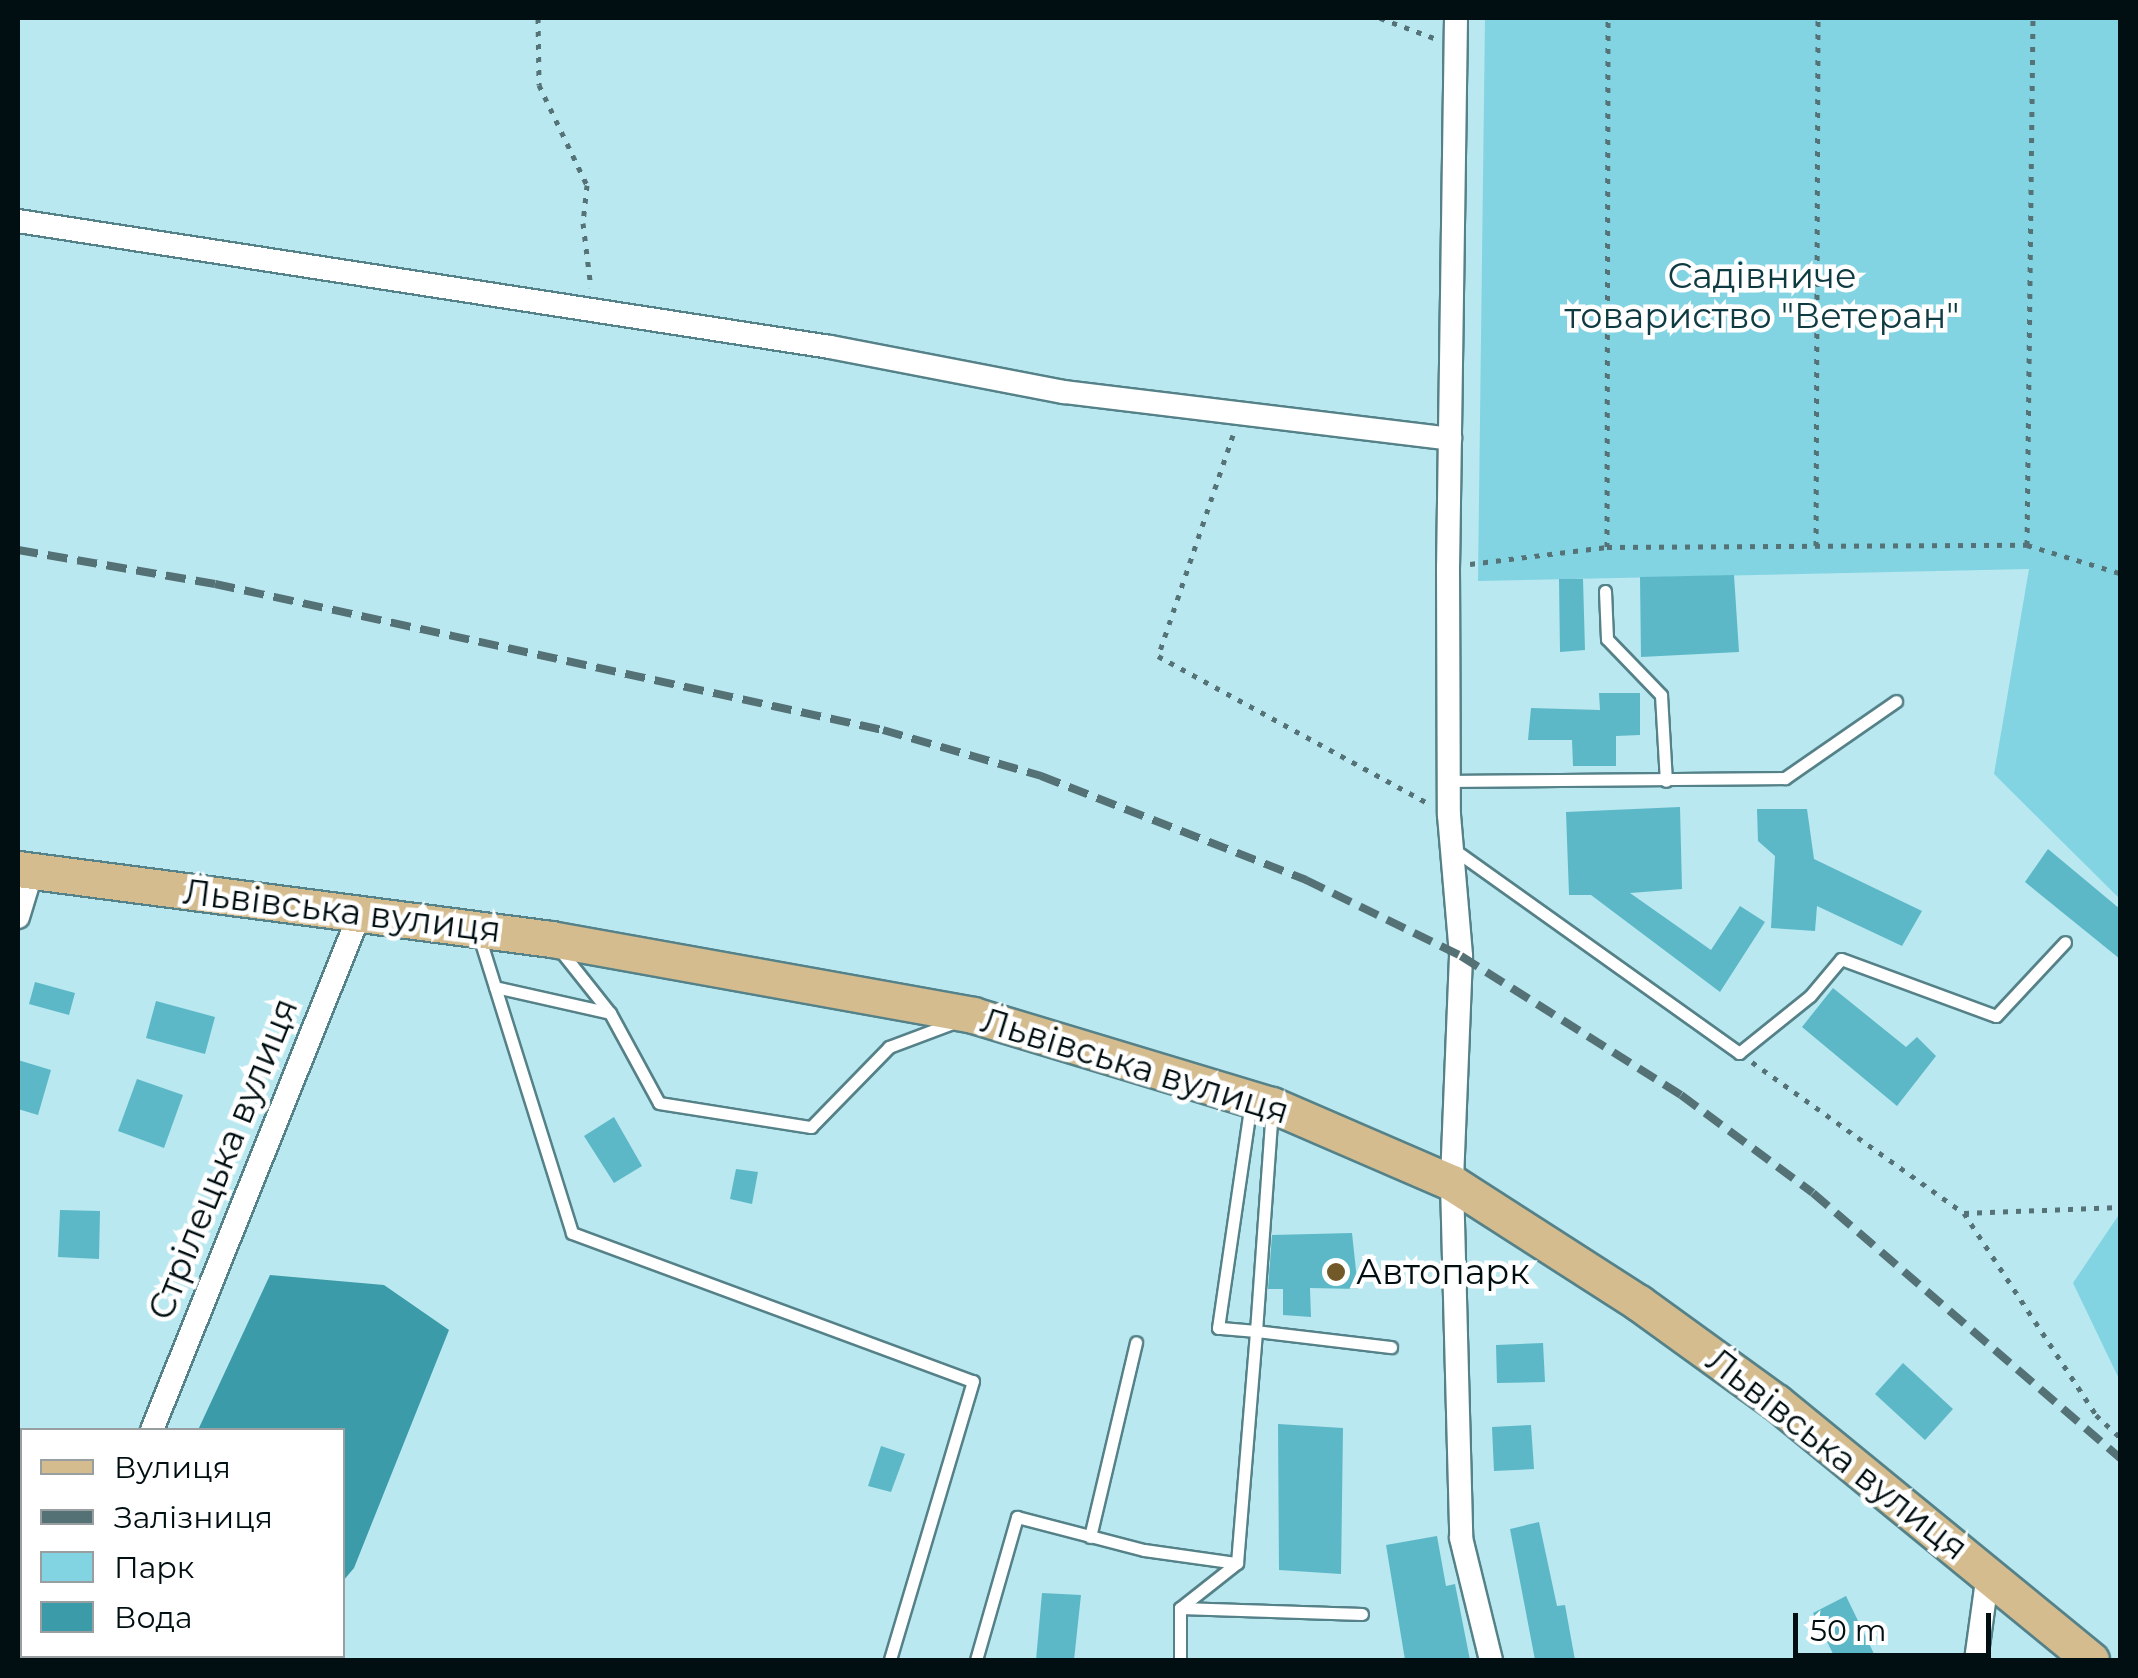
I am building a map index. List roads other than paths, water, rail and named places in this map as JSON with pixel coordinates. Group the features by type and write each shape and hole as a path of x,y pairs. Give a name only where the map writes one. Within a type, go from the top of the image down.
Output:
{"main road":[{"name":"Львівська вулиця","path":"25,870 551,939 973,1015 1262,1102 1452,1184 1639,1303 1776,1402 2091,1660"}],"street":[{"path":"1456,18 1448,567 1449,815 1456,851 1461,956 1452,1184 1460,1538 1492,1660"},
{"path":"18,221 594,311 1064,392 1450,438"},
{"path":"18,917 25,870"},
{"name":"Стрілецька вулиця","path":"153,1428 360,913"},
{"path":"1976,1660 1988,1572"}],"lane":[{"path":"1604,591 1607,638 1661,695 1666,781"},
{"path":"1450,781 1785,778 1896,702"},
{"path":"1456,851 1739,1053 1810,996 1841,959 1996,1016 2065,942"},
{"path":"477,929 572,1233 974,1381 890,1660"},
{"path":"551,939 610,1013 659,1103 811,1127 889,1047 973,1015"},
{"path":"495,987 610,1013"},
{"path":"1180,1608 1237,1562 1256,1332 1262,1102"},
{"path":"1262,1102 1218,1328 1391,1348"},
{"path":"1090,1537 1136,1342"},
{"path":"976,1660 1017,1517 1090,1537 1237,1562"},
{"path":"1180,1608 1362,1614"},
{"path":"1180,1608 1180,1660"}],"water":[{"path":"270,1275 384,1285 449,1330 354,1568 345,1579 345,1428 199,1428"}],"railway":[{"path":"18,550 215,584 883,730 1041,776 1306,880 1461,956 1681,1095 1813,1193 2120,1458"}],"place":[{"name":"Автопарк","path":"1336,1272"}],"park label":[{"name":"Садівниче товариство \"Ветеран\"","path":"1762,296"}]}
